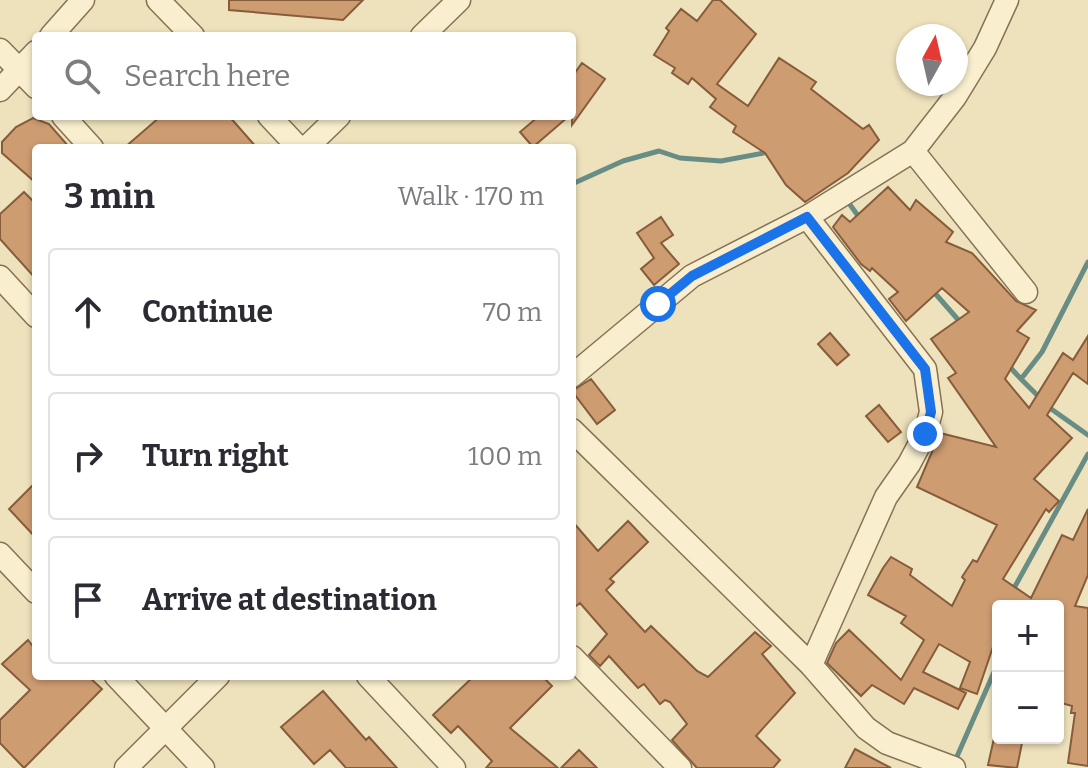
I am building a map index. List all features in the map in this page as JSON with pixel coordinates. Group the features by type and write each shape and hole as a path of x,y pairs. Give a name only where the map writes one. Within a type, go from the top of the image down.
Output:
{"street":[{"path":"55,32 83,0"},
{"path":"158,0 189,32"},
{"path":"426,32 459,0"},
{"path":"576,373 682,283 807,217 913,151 955,97 985,48 1007,0"},
{"path":"0,50 32,83"},
{"path":"0,90 32,56"},
{"path":"67,120 88,144"},
{"path":"273,120 295,144"},
{"path":"310,144 335,120"},
{"path":"913,151 1026,292"},
{"path":"807,217 925,369 931,412 925,434 886,497 811,665"},
{"path":"0,277 32,312"},
{"path":"576,434 811,665 866,728 887,743 954,768"},
{"path":"0,554 32,588"},
{"path":"576,661 680,768"},
{"path":"120,680 203,768"},
{"path":"126,768 214,680"},
{"path":"372,680 454,768"}],"building":[{"path":"229,0 363,0 343,20 229,10"},
{"path":"713,0 720,0 756,34 717,84 748,106 779,58 816,82 811,89 863,129 869,125 879,140 848,173 805,202 786,185 765,153 733,132 736,126 710,107 716,99 692,78 688,84 672,73 675,68 654,55 669,31 666,28 681,9 697,21"},
{"path":"582,63 605,79 576,119 576,71"},
{"path":"32,119 38,120 49,124 66,144 32,144 32,179 2,153 2,142 16,127"},
{"path":"156,120 232,120 254,144 129,144"},
{"path":"534,120 564,120 536,144 530,144 520,132"},
{"path":"888,187 910,210 916,200 953,232 946,242 972,253 1016,301 1036,310 1017,331 1029,338 1005,379 1029,408 1063,353 1073,360 1088,336 1088,384 1073,373 1047,415 1072,438 1034,479 1059,501 1049,512 1046,509 1003,579 1031,598 1062,535 1073,540 1088,509 1088,575 1075,606 1088,608 1088,766 1068,763 1075,713 1071,713 1072,706 1064,704 1064,600 992,600 992,650 977,694 960,688 970,662 939,644 923,672 966,693 958,709 914,688 904,704 872,685 861,696 827,663 836,643 849,630 901,680 924,640 901,623 906,616 868,595 883,568 891,557 912,569 910,575 952,606 965,580 962,577 973,560 977,562 997,525 917,487 940,433 996,447 948,378 956,373 931,339 969,312 942,288 906,321 889,299 898,292 872,268 870,271 861,264 833,227 842,215 850,222"},
{"path":"24,192 32,200 32,275 0,239 0,214"},
{"path":"661,217 673,235 661,243 679,264 654,285 641,269 654,258 637,233"},
{"path":"830,333 849,355 837,365 818,344"},
{"path":"591,379 615,410 597,424 576,396 576,388"},
{"path":"879,405 901,432 888,442 866,416"},
{"path":"32,486 32,534 9,509"},
{"path":"628,521 648,542 610,579 614,582 606,590 645,632 651,626 697,671 708,677 755,632 771,646 762,654 795,693 756,736 780,760 773,768 697,768 672,740 687,724 670,702 665,700 660,704 644,684 638,688 609,656 600,666 589,655 607,634 580,603 576,606 576,526 598,551"},
{"path":"28,640 32,645 32,680 92,680 102,689 24,768 0,743 0,720 30,690 2,664"},
{"path":"470,680 546,680 552,686 510,728 558,768 486,768 492,761 458,726 451,733 433,715"},
{"path":"323,691 366,740 369,737 397,768 346,768 330,750 314,764 281,727"},
{"path":"993,744 1022,744 1017,768 988,765"},
{"path":"855,749 891,768 845,768"},
{"path":"579,750 597,768 561,768"}],"waterway":[{"path":"576,182 623,161 659,151 680,158 721,161 769,152"},
{"path":"846,199 861,220"},
{"path":"1040,398 1021,379 1042,352 1088,262"},
{"path":"933,291 961,323"},
{"path":"1007,364 1021,379"},
{"path":"1047,406 1088,435"},
{"path":"1013,590 1088,454"},
{"path":"955,761 994,672"}],"route":[{"path":"658,304 672,289 692,276 807,217 925,369 931,412 925,434"}]}
